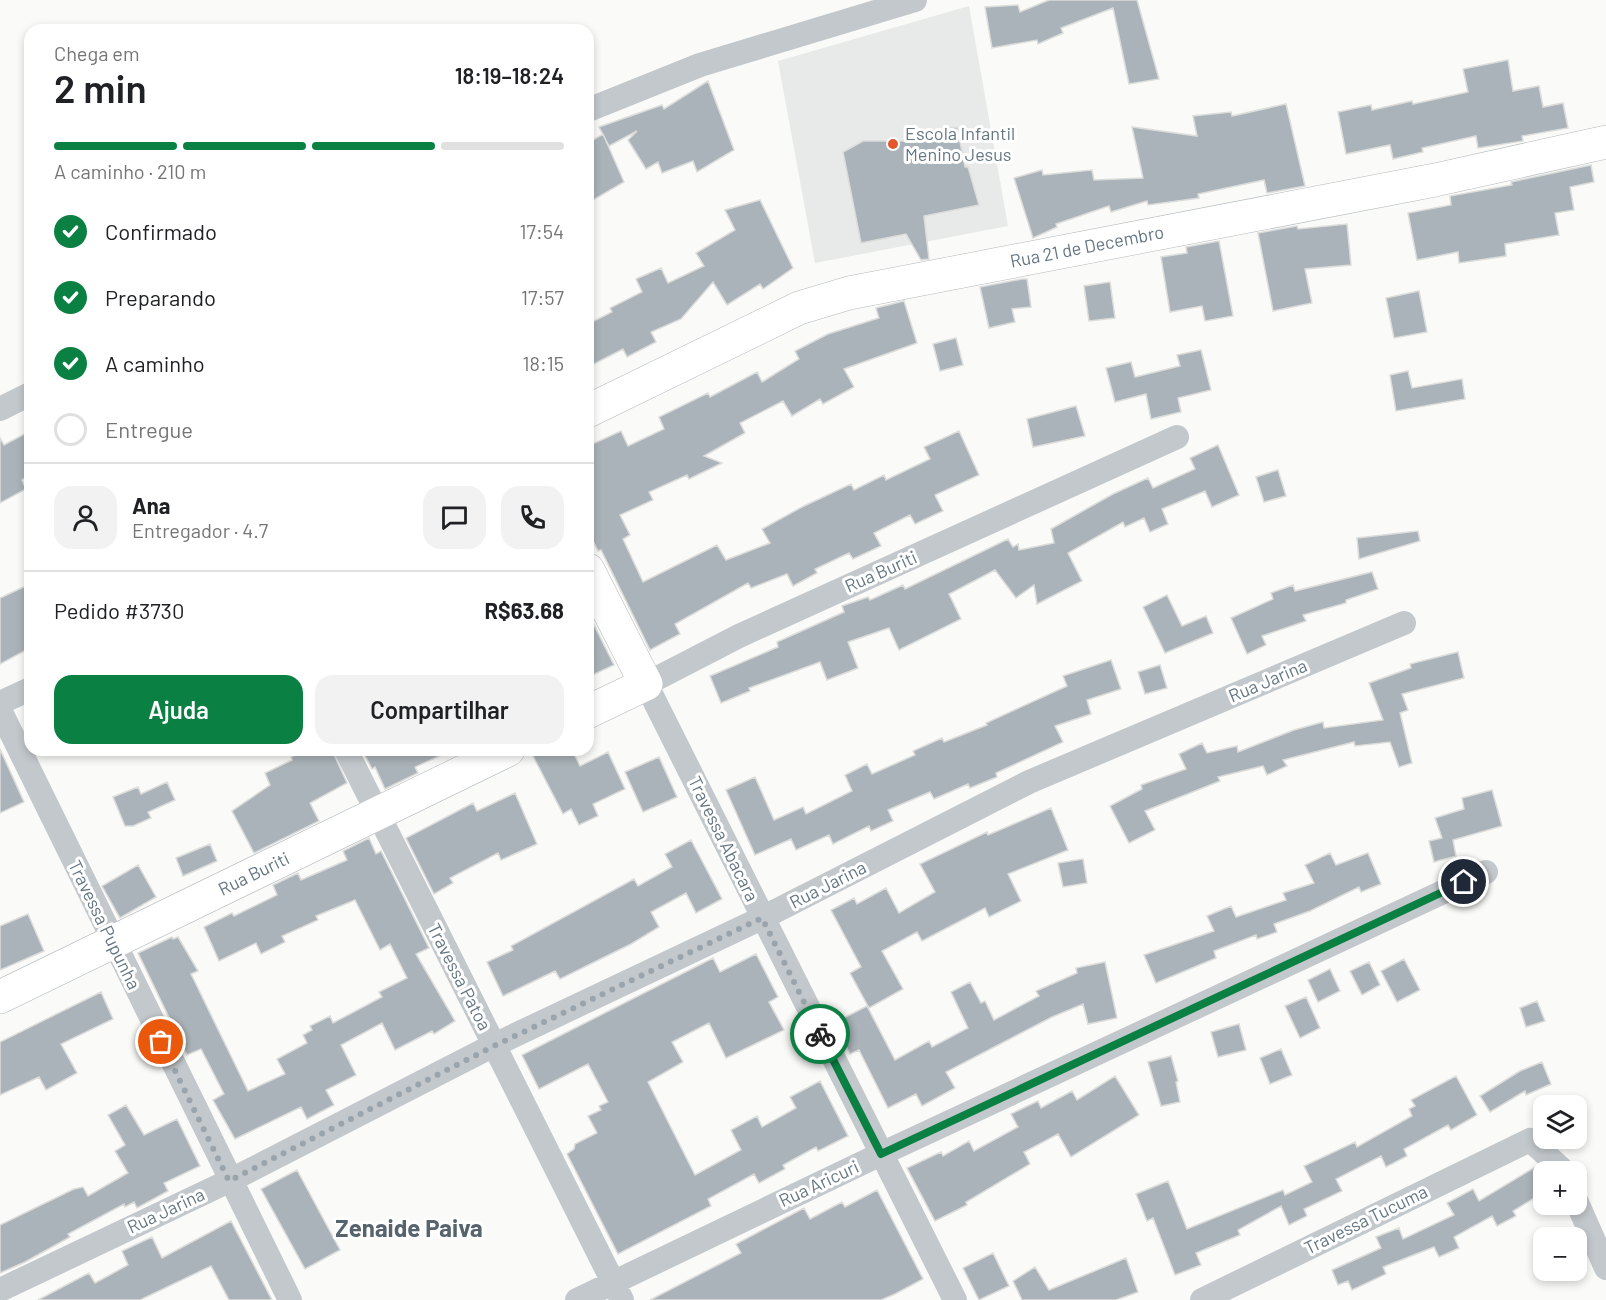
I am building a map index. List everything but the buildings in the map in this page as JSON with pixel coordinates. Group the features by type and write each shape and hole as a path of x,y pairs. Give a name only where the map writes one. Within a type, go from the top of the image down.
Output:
{"street":[{"path":"594,108 660,79 710,62 915,0"},
{"name":"Rua 21 de Decembro","path":"594,408 800,308 849,293 1434,180 1606,142"},
{"path":"0,409 24,397"},
{"name":"Rua Buriti","path":"594,709 739,636 1178,437"},
{"name":"Travessa Abacara","path":"594,582 955,1300"},
{"name":"Rua Jarina","path":"0,1290 229,1181 494,1046 762,918 1029,782 1404,623"},
{"path":"0,704 24,692"},
{"name":"Travessa Pupunha","path":"0,710 229,1181 290,1300"},
{"name":"Travessa Patoa","path":"349,756 617,1291"},
{"name":"Rua Buriti","path":"0,997 496,756"},
{"name":"Rua Aricuri","path":"577,1300 617,1291 881,1154 1486,872"},
{"name":"Travessa Tucuma","path":"1203,1300 1530,1140 1552,1161"},
{"path":"1583,1215 1606,1268"}],"shaded area":[{"name":"Escola Infantil Menino Jesus","path":"969,6 1008,226 815,263 778,61"}],"way so far":[{"path":"161,1042 229,1181 494,1046 762,918 820,1034"}],"place":[{"name":"Escola Infantil Menino Jesus","path":"893,144"}],"district":[{"name":"Zenaide Paiva","path":"409,1229"}],"route":[{"path":"820,1034 881,1154 1464,882"}]}
